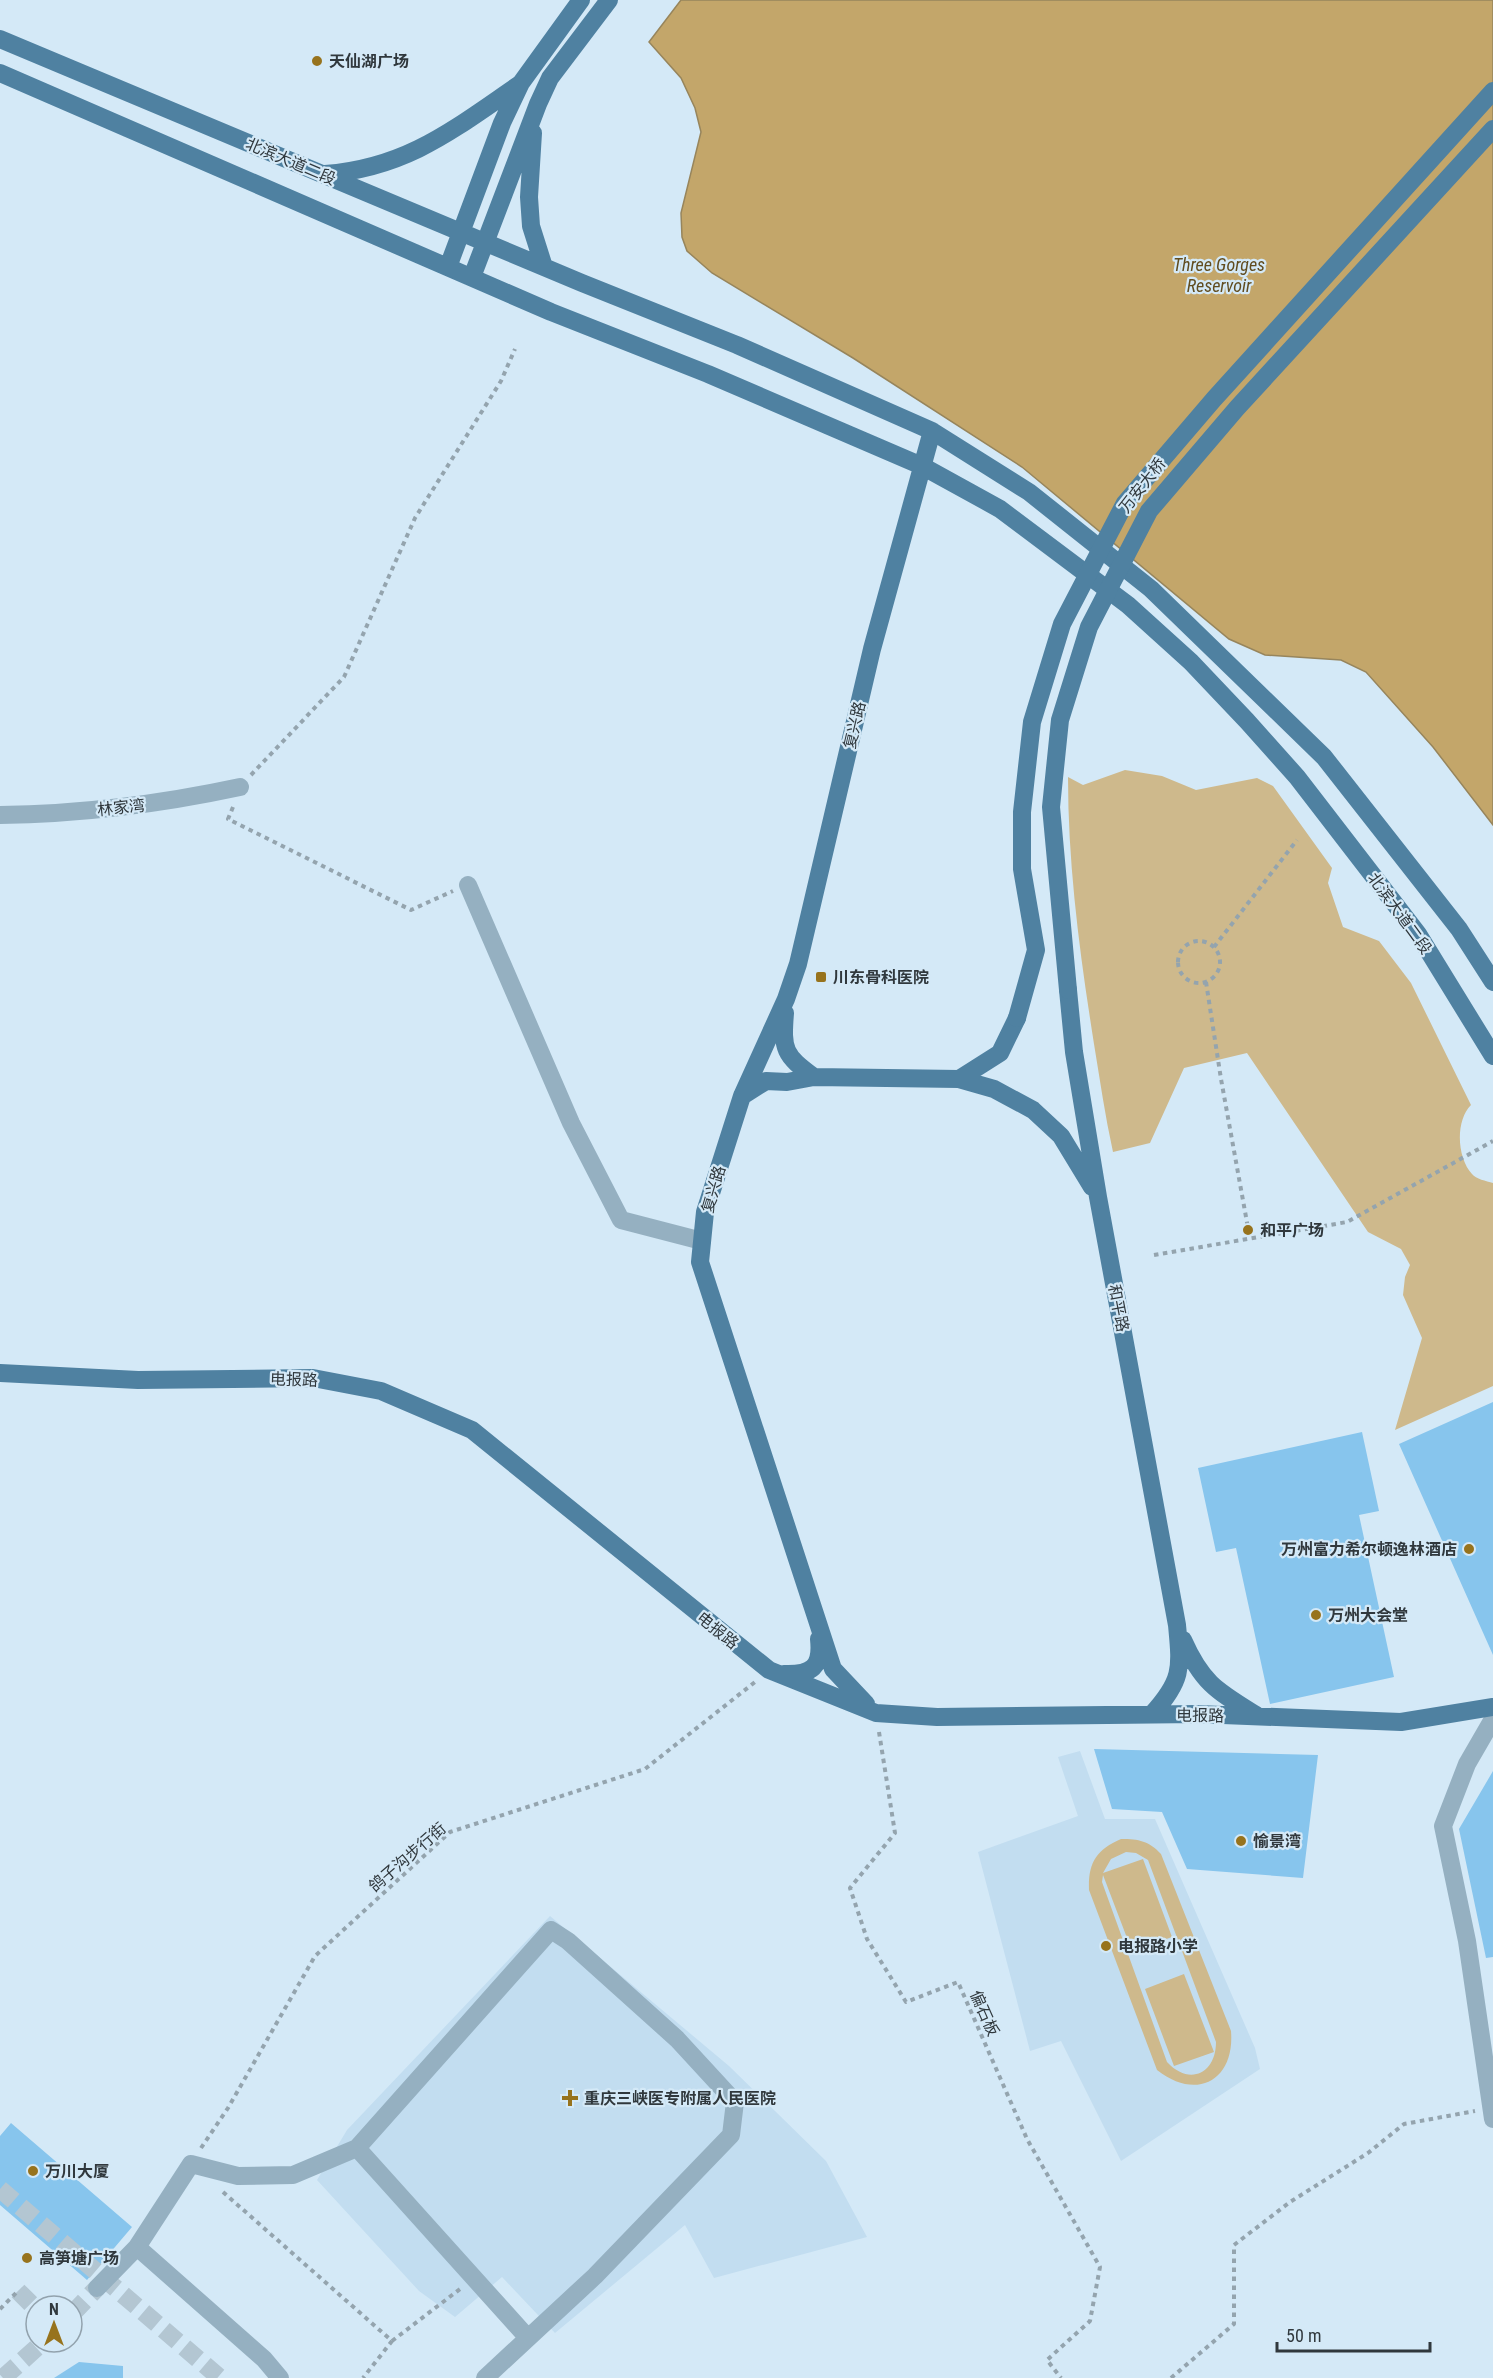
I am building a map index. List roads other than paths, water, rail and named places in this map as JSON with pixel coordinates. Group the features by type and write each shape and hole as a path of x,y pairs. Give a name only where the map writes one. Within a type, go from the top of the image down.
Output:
{"main road":[{"path":"448,267 502,123 521,83 581,0"},
{"path":"472,277 550,78 609,0"},
{"name":"北滨大道二段","path":"0,39 582,283 737,345 932,431 1029,492 1151,589 1323,757 1459,929 1493,982"},
{"name":"北滨大道二段","path":"0,73 551,312 708,375 922,466 1000,509 1128,605 1191,662 1297,777 1418,934 1493,1056"},
{"path":"322,174 358,172 391,163 423,148 521,83"},
{"name":"万安大桥","path":"958,1079 1000,1053 1017,1018 1036,950 1022,869 1022,812 1032,722 1062,624 1125,503 1214,399 1493,91"},
{"path":"538,104 529,197 531,226 544,267"},
{"name":"万安大桥","path":"1068,990 1051,807 1060,720 1089,627 1149,511 1237,408 1493,129"},
{"name":"复兴路","path":"876,1713 850,1690 833,1670 700,1262 705,1212 742,1096 786,999 798,964 872,649 932,431"},
{"name":"和平路","path":"1068,990 1074,1052 1098,1197 1177,1625 1181,1664 1172,1693 1152,1714"},
{"path":"786,999 783,1035 790,1059 814,1077"},
{"path":"742,1096 766,1081 787,1082 814,1077 958,1079 994,1089 1033,1110 1061,1136 1098,1197"},
{"name":"电报路","path":"0,1373 138,1380 313,1378 381,1391 472,1430 773,1672 876,1713 937,1717 1152,1714 1401,1722 1493,1707"},
{"path":"773,1672 799,1675 813,1668 821,1657 817,1625"},
{"name":"和平路","path":"1177,1625 1196,1668 1219,1692 1258,1717"}],"street":[{"name":"林家湾","path":"0,815 54,814 176,801 240,788"},
{"path":"468,885 571,1123 621,1220 702,1241"},
{"path":"1492,2114 1467,1941 1443,1826 1467,1764 1493,1719"},
{"path":"97,2288 137,2247 191,2164 238,2176 293,2175 357,2148 551,1930 568,1941 677,2039 735,2102 731,2135 595,2276 485,2378"},
{"path":"357,2148 472,2279 528,2338"},
{"path":"137,2247 264,2359 280,2378"}],"water":[{"name":"Three Gorges Reservoir","path":"681,0 1493,0 1493,825 1433,747 1366,672 1341,660 1265,655 1229,639 1022,467 853,358 712,273 687,251 682,237 681,213 701,132 695,108 681,78 649,42"}],"tunnel":[{"path":"0,2189 220,2378"},
{"path":"84,2302 97,2288"},
{"path":"18,2291 24,2297"},
{"path":"3,2378 30,2354"}],"place":[{"name":"天仙湖广场","path":"317,61"},
{"name":"川东骨科医院","path":"821,977"},
{"name":"和平广场","path":"1248,1230"},
{"name":"万州富力希尔顿逸林酒店","path":"1469,1549"},
{"name":"万州大会堂","path":"1316,1615"},
{"name":"愉景湾","path":"1241,1841"},
{"name":"电报路小学","path":"1106,1946"},
{"name":"重庆三峡医专附属人民医院","path":"570,2098"},
{"name":"万川大厦","path":"33,2171"},
{"name":"高笋塘广场","path":"27,2258"}]}
